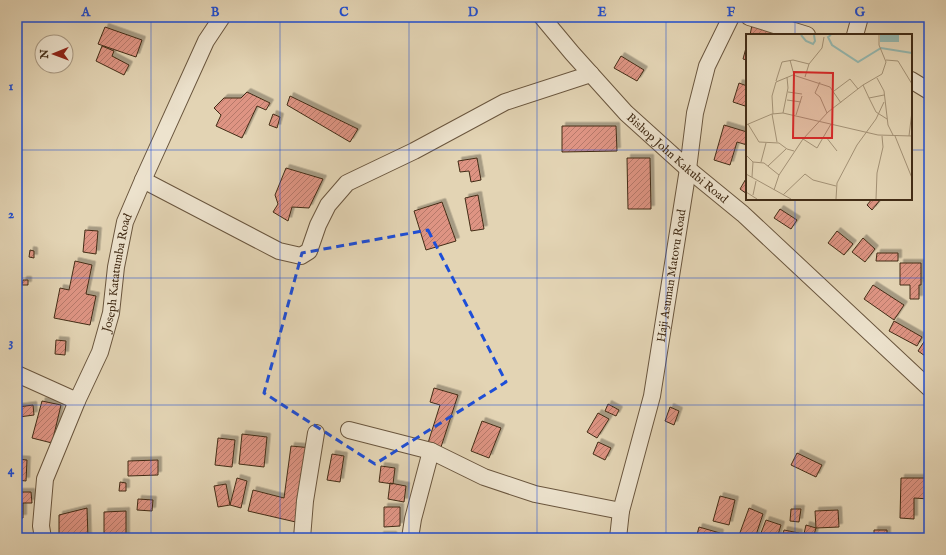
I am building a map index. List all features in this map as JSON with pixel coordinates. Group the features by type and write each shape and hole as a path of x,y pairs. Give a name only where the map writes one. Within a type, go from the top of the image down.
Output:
{"street":[{"name":"Joseph Katatumba Road","path":"43,538 42,526 45,479 77,401 100,352 111,313 116,267 125,222 142,180 206,41 222,17"},
{"name":"Bishop John Kakubi Road","path":"542,17 626,113 688,169 744,214 929,388"},
{"name":"Haji Asuman Matovu Road","path":"618,538 621,511 652,396 688,169 695,113 707,66 731,17"},
{"path":"749,17 804,34"},
{"path":"855,34 860,17"},
{"path":"142,180 279,251 301,256 309,251 318,225 328,205 347,183 414,151 505,102 591,74"},
{"path":"17,374 77,401"},
{"path":"349,430 431,451 484,477 535,494 621,511"},
{"path":"302,538 305,501 316,433"},
{"path":"410,538 413,519 431,451"}],"highlighted area":[{"path":"428,230 506,382 375,464 264,393 302,253"}],"building":[{"path":"752,25 773,31 772,34 750,34"},
{"path":"105,27 142,40 136,57 98,44"},
{"path":"102,46 114,51 112,56 129,65 124,75 96,61"},
{"path":"746,48 746,60 743,59"},
{"path":"621,56 644,70 637,81 614,68"},
{"path":"739,83 746,86 745,106 733,102"},
{"path":"247,92 270,103 266,110 257,106 242,138 216,126 221,115 214,108 224,98 241,98"},
{"path":"290,96 358,129 350,142 287,105"},
{"path":"273,114 280,117 277,128 269,125"},
{"path":"724,125 746,132 746,145 737,142 730,165 714,160"},
{"path":"562,126 616,126 617,151 562,152"},
{"path":"477,158 481,180 471,182 469,171 460,172 458,161"},
{"path":"627,158 650,158 651,209 628,209"},
{"path":"286,168 323,179 309,208 292,207 288,221 273,212 278,204 275,195"},
{"path":"746,179 746,193 740,189"},
{"path":"478,195 484,229 471,231 465,198"},
{"path":"871,200 880,200 872,210 867,205"},
{"path":"442,202 456,241 426,250 414,211"},
{"path":"780,209 797,220 791,229 774,218"},
{"path":"85,230 98,231 96,254 83,252"},
{"path":"837,231 853,244 844,255 828,243"},
{"path":"863,238 875,249 865,262 852,252"},
{"path":"30,250 34,251 34,258 29,257"},
{"path":"877,253 898,253 898,261 876,261"},
{"path":"75,261 92,265 86,294 96,296 90,325 54,318 60,288 69,290"},
{"path":"900,263 921,263 921,285 919,285 919,299 910,299 910,285 900,285"},
{"path":"23,280 28,280 28,285 22,285"},
{"path":"873,285 904,305 894,320 864,299"},
{"path":"894,321 922,337 917,346 889,331"},
{"path":"929,334 929,357 928,358 918,351"},
{"path":"56,340 66,341 65,355 55,354"},
{"path":"434,388 458,395 441,447 428,443 440,405 430,402"},
{"path":"42,401 61,405 52,443 32,438"},
{"path":"608,404 619,410 616,416 605,411"},
{"path":"33,405 34,415 19,417 18,407"},
{"path":"670,407 679,411 674,425 665,421"},
{"path":"598,413 609,419 597,438 587,432"},
{"path":"482,421 501,428 489,458 471,451"},
{"path":"242,434 267,437 264,467 239,464"},
{"path":"218,438 235,440 232,467 215,465"},
{"path":"598,442 611,448 605,460 593,454"},
{"path":"291,446 312,448 300,523 248,511 253,490 284,498"},
{"path":"797,453 822,465 816,477 791,465"},
{"path":"332,454 344,456 340,482 327,480"},
{"path":"17,459 27,460 26,481 17,480"},
{"path":"158,460 158,475 128,476 128,461"},
{"path":"381,466 395,468 393,484 379,482"},
{"path":"237,478 247,481 241,508 230,505"},
{"path":"901,478 929,478 929,499 914,498 914,519 900,518"},
{"path":"120,482 126,483 126,491 119,491"},
{"path":"390,483 406,486 404,502 388,499"},
{"path":"226,484 230,505 218,507 214,486"},
{"path":"17,492 31,492 32,503 23,503 23,518 17,518"},
{"path":"720,496 735,500 729,525 713,521"},
{"path":"138,499 153,500 152,511 137,510"},
{"path":"384,507 400,507 400,526 384,527"},
{"path":"87,508 88,538 59,538 59,515"},
{"path":"749,508 763,514 755,538 738,538"},
{"path":"791,509 801,509 799,522 790,521"},
{"path":"838,510 839,527 816,528 815,511"},
{"path":"126,511 126,538 104,538 104,512"},
{"path":"766,520 781,525 777,538 759,538"},
{"path":"806,525 816,528 813,538 803,538"},
{"path":"699,527 720,533 719,538 696,538"},
{"path":"784,530 799,533 798,538 782,538"},
{"path":"874,530 887,530 887,538 874,538"},
{"path":"380,535 393,535 394,538 380,538"}]}
